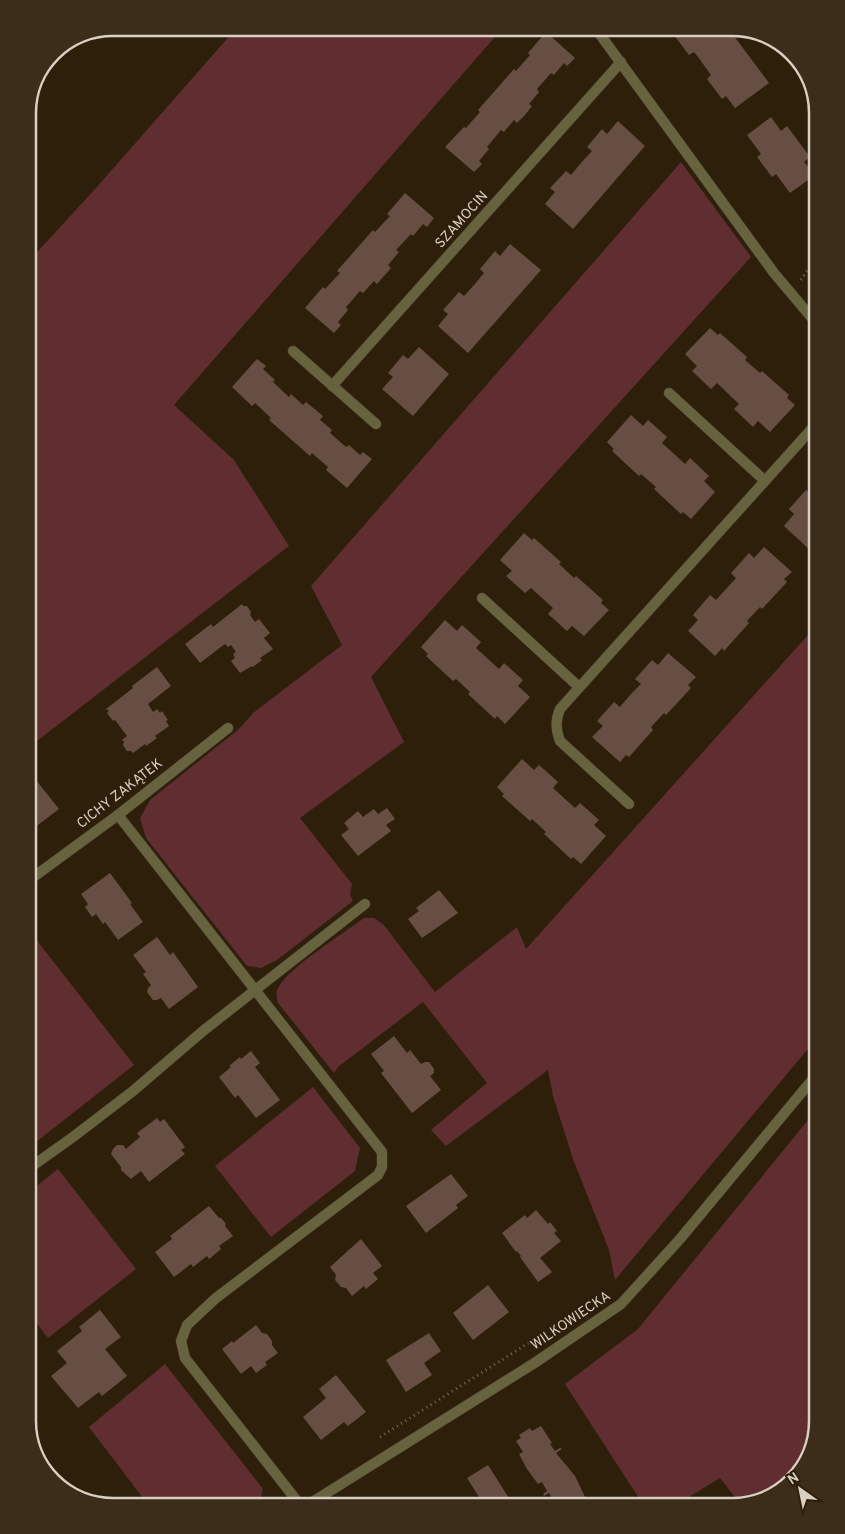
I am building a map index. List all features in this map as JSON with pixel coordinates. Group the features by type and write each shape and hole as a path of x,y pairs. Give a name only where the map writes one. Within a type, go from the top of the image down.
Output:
{"street":[{"path":"601,36 791,295 809,314"},
{"name":"SZAMOCIN","path":"332,386 621,62"},
{"path":"293,352 376,424"},
{"path":"669,393 765,481"},
{"path":"629,804 560,742 556,718 560,709 809,433"},
{"path":"482,598 579,687"},
{"name":"CICHY ZAKĄTEK","path":"36,875 118,815 228,728"},
{"path":"118,815 382,1152 382,1167 378,1175 216,1298 186,1325 181,1341 185,1358 295,1498"},
{"path":"36,1162 133,1091 203,1031 365,904"},
{"name":"WILKOWIECKA","path":"319,1498 536,1362 621,1304 680,1240 809,1085"}],"path":[{"path":"791,295 809,269"}],"shaded area":[{"path":"229,36 496,36 174,405 234,460 289,546 36,742 36,253"},
{"path":"681,162 751,257 371,677 404,742 300,818 352,884 350,895 353,901 277,960 261,968 247,966 146,838 140,818 150,800 239,729 253,713 342,645 311,586"},
{"path":"809,634 809,1048 615,1280 609,1250 573,1159 553,1096 548,1070 446,1146 431,1130 487,1083 423,1002 338,1067 334,1073 278,1003 276,995 277,990 293,970 364,918 374,918 383,924 435,992 517,927 526,949"},
{"path":"36,939 134,1065 36,1142"},
{"path":"313,1087 360,1148 355,1171 271,1237 215,1166"},
{"path":"809,1119 809,1420 805,1445 795,1464 775,1464 775,1484 761,1492 747,1496 735,1498 720,1478 687,1498 639,1498 565,1384 638,1329"},
{"path":"58,1169 136,1269 48,1338 36,1322 36,1187"},
{"path":"165,1364 263,1489 261,1498 143,1498 89,1427"}],"building":[{"path":"543,36 550,36 575,58 567,66 564,63 554,75 551,73 537,89 539,92 529,104 532,106 525,115 517,123 514,120 504,132 501,130 487,147 489,149 479,161 482,164 474,172 445,147 464,127 466,128 480,112 478,110 514,69 516,71 530,55 528,53"},
{"path":"675,36 734,36 769,83 735,108 726,96 722,99 707,79 711,75 694,52 689,55"},
{"path":"771,117 781,131 787,126 809,156 804,162 809,168 809,179 790,193 776,174 772,177 757,157 761,154 747,135"},
{"path":"618,121 645,146 573,229 545,204 555,192 550,188 566,171 571,175 592,151 587,147 602,129 607,134"},
{"path":"405,193 434,218 427,227 423,224 413,236 411,234 396,250 399,252 388,265 391,268 377,284 374,281 363,293 360,291 346,307 348,310 338,322 341,325 334,333 305,308 323,287 325,289 340,273 337,271 373,230 375,232 390,216 387,214"},
{"path":"510,244 541,270 468,353 438,326 448,314 443,310 459,292 464,296 474,285 484,273 480,269 495,251 500,256"},
{"path":"710,328 718,335 720,333 747,357 745,360 760,373 762,371 789,395 787,398 795,405 770,432 758,421 753,427 734,409 739,404 717,383 711,389 692,371 697,366 685,354"},
{"path":"419,347 449,374 413,416 382,389 393,377 388,373 403,355 408,359"},
{"path":"257,359 266,366 263,369 275,380 273,382 289,397 291,394 303,405 306,402 323,416 320,420 332,430 330,433 346,447 349,445 360,455 363,452 372,459 347,488 326,470 328,467 312,453 310,456 269,420 271,418 255,403 252,406 232,387"},
{"path":"631,415 643,426 648,420 667,437 662,443 685,464 690,458 709,476 704,481 715,492 691,519 683,512 681,514 654,489 656,487 641,474 639,476 612,451 614,449 607,442"},
{"path":"806,490 809,492 809,549 784,526 794,514 789,509"},
{"path":"524,533 532,540 534,538 561,562 559,564 574,578 576,576 603,600 601,603 609,610 584,636 572,626 567,631 548,614 553,608 531,588 525,593 506,576 512,571 500,560"},
{"path":"764,547 792,572 784,579 787,582 762,609 760,607 747,621 749,623 724,651 722,648 715,656 688,631 698,620 693,615 710,595 716,600 736,578 731,573 749,553 754,558"},
{"path":"242,604 247,606 255,622 259,619 270,633 264,638 273,649 260,658 262,660 253,667 240,673 231,661 235,658 233,654 236,652 231,645 228,647 225,644 200,663 185,644 211,624 213,627"},
{"path":"445,620 457,631 462,625 481,642 476,648 499,669 504,663 523,680 518,686 530,697 505,724 497,716 495,719 468,694 470,692 456,679 453,681 426,656 428,654 421,647"},
{"path":"668,653 696,677 688,685 691,688 666,715 664,713 651,727 653,730 629,757 626,755 620,762 592,737 603,726 597,721 614,702 620,707 641,684 635,679 652,660 658,665"},
{"path":"157,667 171,686 148,704 153,712 157,709 160,713 162,711 168,720 166,721 169,726 155,736 157,738 133,753 127,751 123,745 124,742 122,740 127,736 115,720 113,721 107,713 109,711 106,709"},
{"path":"522,759 534,770 539,765 558,782 553,788 575,808 580,803 599,820 594,825 606,836 581,864 573,857 571,859 544,834 546,832 532,819 530,821 502,796 504,794 497,787"},
{"path":"36,780 59,809 36,826"},
{"path":"387,808 395,819 386,825 391,831 358,856 341,835 349,829 344,823 358,811 363,817 374,809 378,814"},
{"path":"110,873 143,922 118,940 105,922 103,924 96,914 92,917 85,907 88,904 81,894"},
{"path":"439,890 458,913 422,938 408,919 419,911 416,908"},
{"path":"157,937 170,955 173,952 198,987 169,1009 161,998 153,1000 147,992 151,985 143,974 146,972 133,955"},
{"path":"394,1036 407,1053 410,1050 421,1064 429,1062 434,1069 434,1073 430,1076 441,1090 412,1113 381,1073 384,1071 371,1054"},
{"path":"251,1051 260,1063 255,1067 280,1100 256,1118 238,1095 235,1098 219,1077 240,1057 241,1059"},
{"path":"157,1118 160,1122 164,1119 185,1147 181,1150 185,1154 149,1182 141,1171 131,1179 121,1170 121,1167 111,1154 113,1149 117,1145 123,1145 126,1149 140,1137 137,1133"},
{"path":"451,1174 468,1196 456,1205 458,1208 426,1233 406,1206"},
{"path":"209,1206 226,1224 225,1226 233,1236 219,1246 221,1249 209,1259 207,1256 193,1267 191,1264 174,1277 155,1252 172,1239 170,1236"},
{"path":"536,1210 548,1224 550,1222 557,1231 554,1233 561,1241 540,1258 552,1272 538,1282 521,1256 502,1233 525,1215 527,1218"},
{"path":"361,1239 382,1266 373,1273 378,1279 366,1289 364,1286 352,1296 346,1288 341,1287 335,1280 336,1275 330,1267"},
{"path":"488,1285 509,1312 473,1340 453,1313"},
{"path":"100,1310 121,1337 105,1349 127,1376 102,1396 99,1392 78,1408 51,1376 67,1363 57,1351 82,1331 79,1327"},
{"path":"256,1325 262,1333 267,1334 278,1353 265,1362 267,1365 256,1373 251,1366 241,1374 222,1349"},
{"path":"429,1333 441,1351 424,1363 432,1375 406,1392 386,1360"},
{"path":"336,1375 366,1412 348,1426 344,1422 321,1440 303,1417 326,1398 319,1389"},
{"path":"541,1426 555,1451 560,1448 562,1449 556,1453 575,1476 586,1498 552,1498 549,1493 544,1496 543,1494 547,1491 542,1482 538,1484 527,1469 519,1454 523,1452 516,1441 521,1438 519,1435 530,1428 532,1431"},
{"path":"488,1465 509,1498 478,1498 479,1497 467,1478"}]}
